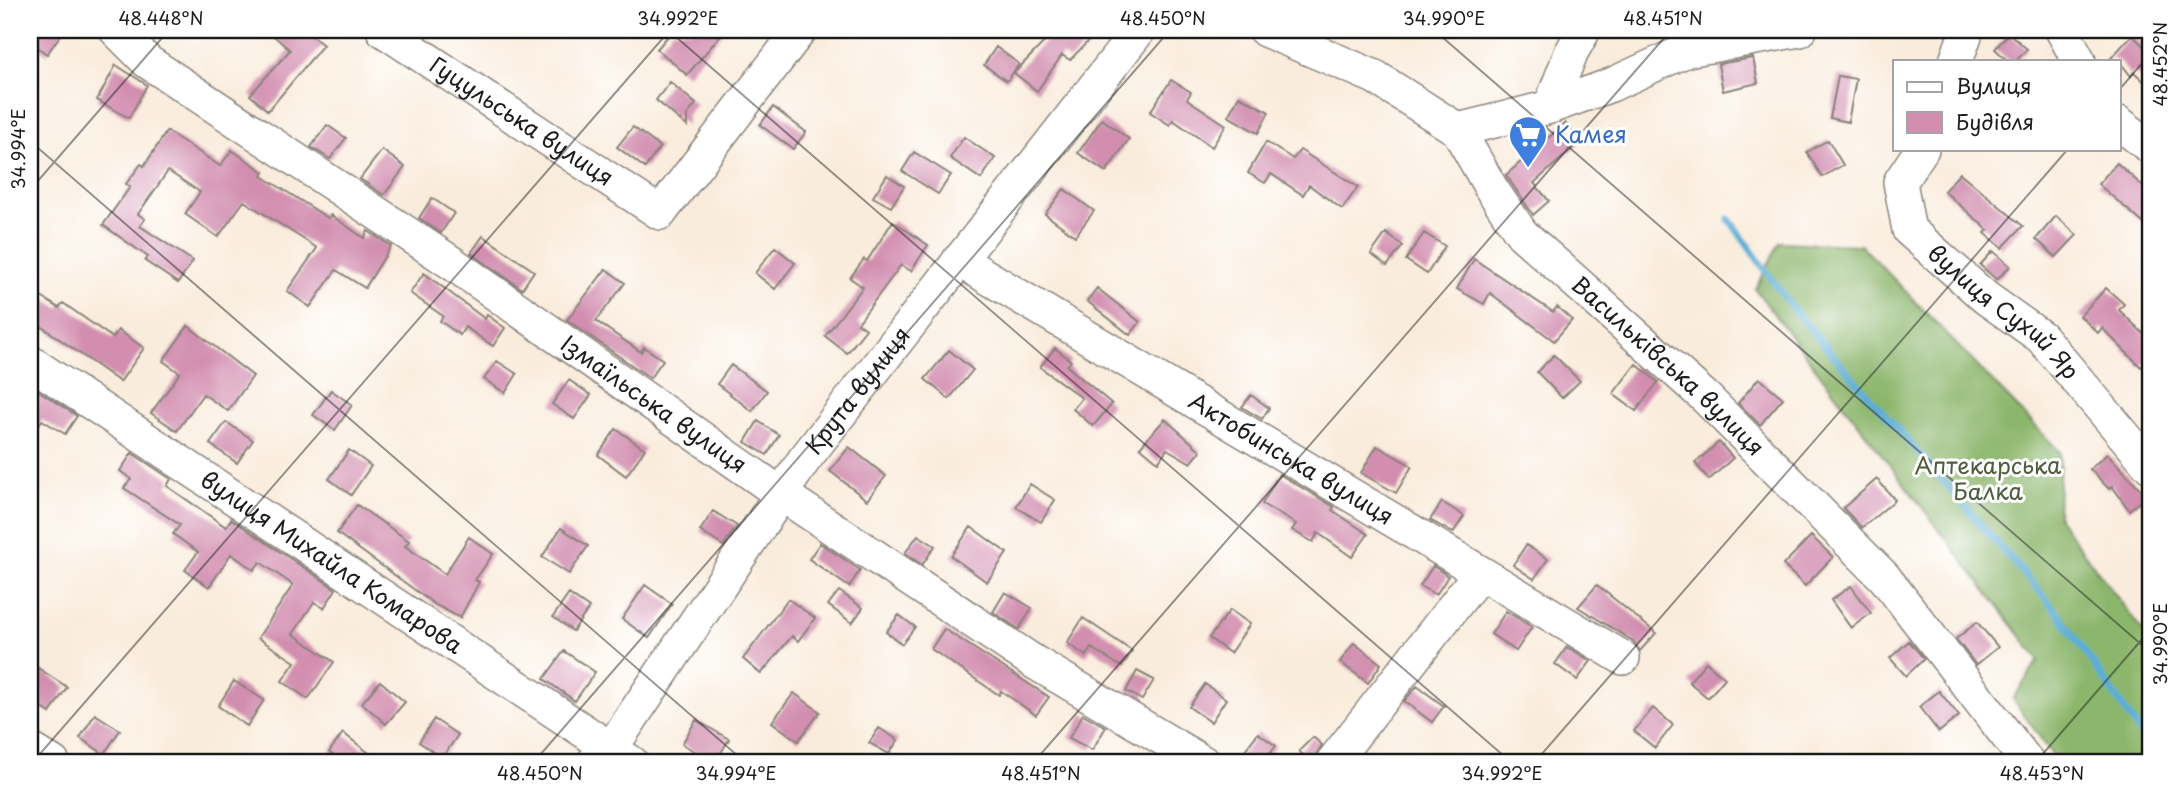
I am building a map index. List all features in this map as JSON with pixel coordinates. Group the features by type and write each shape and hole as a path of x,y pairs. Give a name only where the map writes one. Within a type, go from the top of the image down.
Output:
{"street":[{"name":"Ізмаїльська вулиця","path":"116,30 148,62 452,263 780,494 1034,662 1204,763"},
{"name":"Гуцульська вулиця","path":"383,30 660,213 800,30"},
{"name":"Крута вулиця","path":"612,759 780,494 1139,30"},
{"name":"Васильківська вулиця","path":"1265,30 1375,77 1458,130 1491,188 1522,234 1705,397 1885,578 2028,763"},
{"path":"1550,107 1571,53 1584,30"},
{"path":"1458,130 1550,107 1611,85 1686,40 1800,30"},
{"path":"1956,60 1967,30"},
{"path":"2062,30 2078,60"},
{"path":"2120,124 2150,147"},
{"name":"вулиця Сухий Яр","path":"1921,150 1900,182 1909,230 1986,298 2041,337 2150,466"},
{"name":"Актобинська вулиця","path":"959,260 1623,658"},
{"name":"вулиця Михайла Комарова","path":"30,362 612,759"},
{"path":"1332,763 1480,573"},
{"path":"30,749 53,763"}],"green space":[{"name":"Аптекарська Балка","path":"1780,242 1861,245 2060,452 2058,518 2150,641 2150,763 2058,763 2013,699 2039,660 1755,289"}],"building":[{"path":"30,30 64,30 47,54 30,42"},
{"path":"267,30 305,30 323,45 268,111 250,95 290,50"},
{"path":"673,30 725,30 687,75 657,49"},
{"path":"1056,30 1099,30 1070,60 1062,55 1037,91 1014,73"},
{"path":"2009,33 2027,49 2017,60 2007,60 1995,49"},
{"path":"2132,35 2150,52 2150,87 2134,72 2131,76 2120,60 2111,58"},
{"path":"996,47 1019,64 1007,81 984,65"},
{"path":"1753,58 1758,83 1723,91 1718,64"},
{"path":"116,65 147,85 129,118 97,100"},
{"path":"1838,76 1856,79 1848,122 1830,118"},
{"path":"1171,80 1191,92 1187,99 1226,125 1212,147 1173,120 1170,125 1150,112"},
{"path":"670,82 696,104 687,115 687,126 656,100"},
{"path":"1239,96 1269,112 1258,133 1228,116"},
{"path":"773,107 806,132 793,149 760,125"},
{"path":"1102,119 1129,139 1106,172 1078,153"},
{"path":"1565,123 1581,141 1534,183 1549,201 1533,215 1506,175"},
{"path":"327,125 346,138 330,159 311,147"},
{"path":"633,127 660,147 645,168 617,147"},
{"path":"167,131 220,166 232,150 264,172 262,176 328,218 331,215 364,238 368,231 391,246 365,288 336,270 310,307 287,291 317,248 244,201 218,237 185,214 200,192 168,171 138,214 145,219 140,226 193,261 178,283 145,261 148,257 103,225 130,187 126,184 141,164 144,166"},
{"path":"964,137 995,158 981,179 950,158"},
{"path":"1828,140 1843,165 1822,177 1807,152"},
{"path":"1266,142 1293,159 1300,150 1358,187 1342,209 1309,185 1303,195 1271,174 1265,183 1248,173"},
{"path":"382,150 405,167 384,195 360,179"},
{"path":"914,152 951,175 938,194 902,171"},
{"path":"2117,163 2150,193 2150,229 2098,184"},
{"path":"1960,173 2023,226 2002,248 1985,233 1988,230 1944,191"},
{"path":"887,175 904,186 891,207 873,197"},
{"path":"1064,189 1094,211 1075,236 1045,214"},
{"path":"432,198 454,213 441,233 419,218"},
{"path":"2056,216 2077,235 2056,257 2036,239"},
{"path":"893,221 928,245 911,271 901,265 858,323 866,329 847,353 825,336 863,287 850,278 864,259 867,261"},
{"path":"1386,233 1403,246 1387,266 1371,254"},
{"path":"1424,233 1445,246 1427,274 1406,260"},
{"path":"483,236 534,271 522,289 471,253"},
{"path":"775,247 795,263 775,289 755,273"},
{"path":"1993,251 2010,266 1997,280 1980,265"},
{"path":"1474,259 1553,312 1557,307 1572,320 1554,341 1490,293 1484,304 1457,289"},
{"path":"606,269 625,283 596,321 641,352 644,347 663,360 650,378 567,320"},
{"path":"424,273 485,319 487,315 505,328 493,346 465,327 460,335 440,321 443,316 410,293"},
{"path":"1097,288 1140,322 1130,335 1087,301"},
{"path":"2106,288 2124,304 2119,310 2150,340 2150,358 2141,367 2102,328 2098,333 2080,316"},
{"path":"30,290 59,308 63,303 113,338 118,330 144,348 120,382 30,318"},
{"path":"188,326 253,376 228,411 203,394 177,431 151,413 180,373 163,361"},
{"path":"1055,348 1071,361 1067,366 1112,404 1093,426 1073,409 1082,398 1040,367"},
{"path":"949,350 973,370 949,399 925,379"},
{"path":"1554,355 1580,381 1562,398 1537,372"},
{"path":"497,361 517,374 505,393 484,379"},
{"path":"1636,364 1658,382 1636,411 1613,394"},
{"path":"731,365 767,391 752,411 717,384"},
{"path":"1759,378 1783,398 1760,425 1738,403"},
{"path":"569,380 591,395 574,419 552,404"},
{"path":"30,385 77,416 65,434 42,420 30,439"},
{"path":"331,390 352,405 335,430 313,415"},
{"path":"1251,395 1269,408 1262,419 1242,407"},
{"path":"1165,419 1201,451 1191,463 1167,449 1158,462 1140,447"},
{"path":"758,421 779,435 767,455 745,442"},
{"path":"226,422 253,440 237,463 210,444"},
{"path":"616,429 645,449 626,476 598,455"},
{"path":"1719,442 1733,458 1709,480 1695,463"},
{"path":"1377,446 1412,466 1396,493 1361,473"},
{"path":"849,447 886,476 867,500 830,471"},
{"path":"349,450 371,466 351,495 329,479"},
{"path":"132,453 171,479 167,486 226,527 231,519 336,589 324,608 314,602 293,634 334,662 308,699 282,681 295,662 258,638 293,585 260,562 254,570 231,554 209,587 185,570 198,552 173,534 180,525 124,488 131,479 120,471"},
{"path":"2107,454 2147,496 2129,510 2112,486 2109,489 2090,469"},
{"path":"1279,474 1334,507 1332,510 1368,534 1352,557 1318,533 1313,542 1292,530 1296,524 1262,504"},
{"path":"1877,479 1895,500 1862,528 1843,508"},
{"path":"1030,484 1055,500 1041,522 1016,507"},
{"path":"1442,502 1464,516 1453,533 1430,520"},
{"path":"357,505 409,541 405,546 445,574 469,537 493,554 475,580 479,582 460,618 434,604 337,533"},
{"path":"713,511 737,526 723,546 700,531"},
{"path":"971,527 1007,553 987,582 951,556"},
{"path":"561,528 588,546 569,574 542,557"},
{"path":"918,535 935,546 922,565 905,553"},
{"path":"1811,536 1833,557 1805,586 1783,565"},
{"path":"820,543 860,570 849,587 809,559"},
{"path":"1526,545 1548,559 1534,579 1513,565"},
{"path":"1433,566 1448,576 1436,595 1420,586"},
{"path":"645,585 672,604 649,638 622,619"},
{"path":"1597,585 1656,633 1640,651 1633,641 1578,607"},
{"path":"1851,586 1871,613 1851,628 1831,600"},
{"path":"839,591 863,608 852,623 828,605"},
{"path":"1005,592 1032,608 1019,629 993,612"},
{"path":"569,594 589,608 573,631 553,617"},
{"path":"788,599 815,618 798,641 792,636 761,674 743,659"},
{"path":"1230,610 1250,624 1230,653 1209,638"},
{"path":"1506,611 1532,627 1516,651 1491,634"},
{"path":"899,615 915,627 902,644 886,632"},
{"path":"1083,618 1132,651 1122,667 1091,648 1086,656 1067,643"},
{"path":"1977,622 1998,647 1976,665 1956,639"},
{"path":"944,629 1049,697 1036,715 1001,691 999,695 931,649"},
{"path":"1909,641 1924,659 1906,676 1890,658"},
{"path":"1354,643 1381,664 1368,683 1340,662"},
{"path":"1567,647 1591,661 1577,680 1555,664"},
{"path":"564,651 595,672 575,701 544,679"},
{"path":"1706,662 1725,678 1708,698 1689,682"},
{"path":"38,668 67,687 50,713 30,700 30,681"},
{"path":"1137,671 1154,680 1142,700 1126,691"},
{"path":"234,681 264,700 247,726 218,706"},
{"path":"380,681 405,702 386,724 362,703"},
{"path":"1205,684 1226,699 1211,722 1189,707"},
{"path":"1417,686 1444,706 1432,722 1404,701"},
{"path":"1939,691 1959,716 1939,732 1919,707"},
{"path":"794,693 820,712 798,741 772,722"},
{"path":"1653,708 1673,725 1655,748 1634,731"},
{"path":"95,714 120,730 104,754 80,738"},
{"path":"1083,714 1106,727 1092,750 1069,738"},
{"path":"434,719 458,735 442,758 419,742"},
{"path":"696,720 729,739 715,763 682,744"},
{"path":"879,728 898,740 889,754 869,743"},
{"path":"343,733 382,763 343,763 329,752"},
{"path":"1258,733 1276,746 1263,763 1235,763"},
{"path":"1313,737 1322,745 1311,763 1299,751"}],"waterway":[{"path":"1729,219 1793,309 2059,614 2150,747"}],"place":[{"name":"Камея","path":"1528,169"}]}
